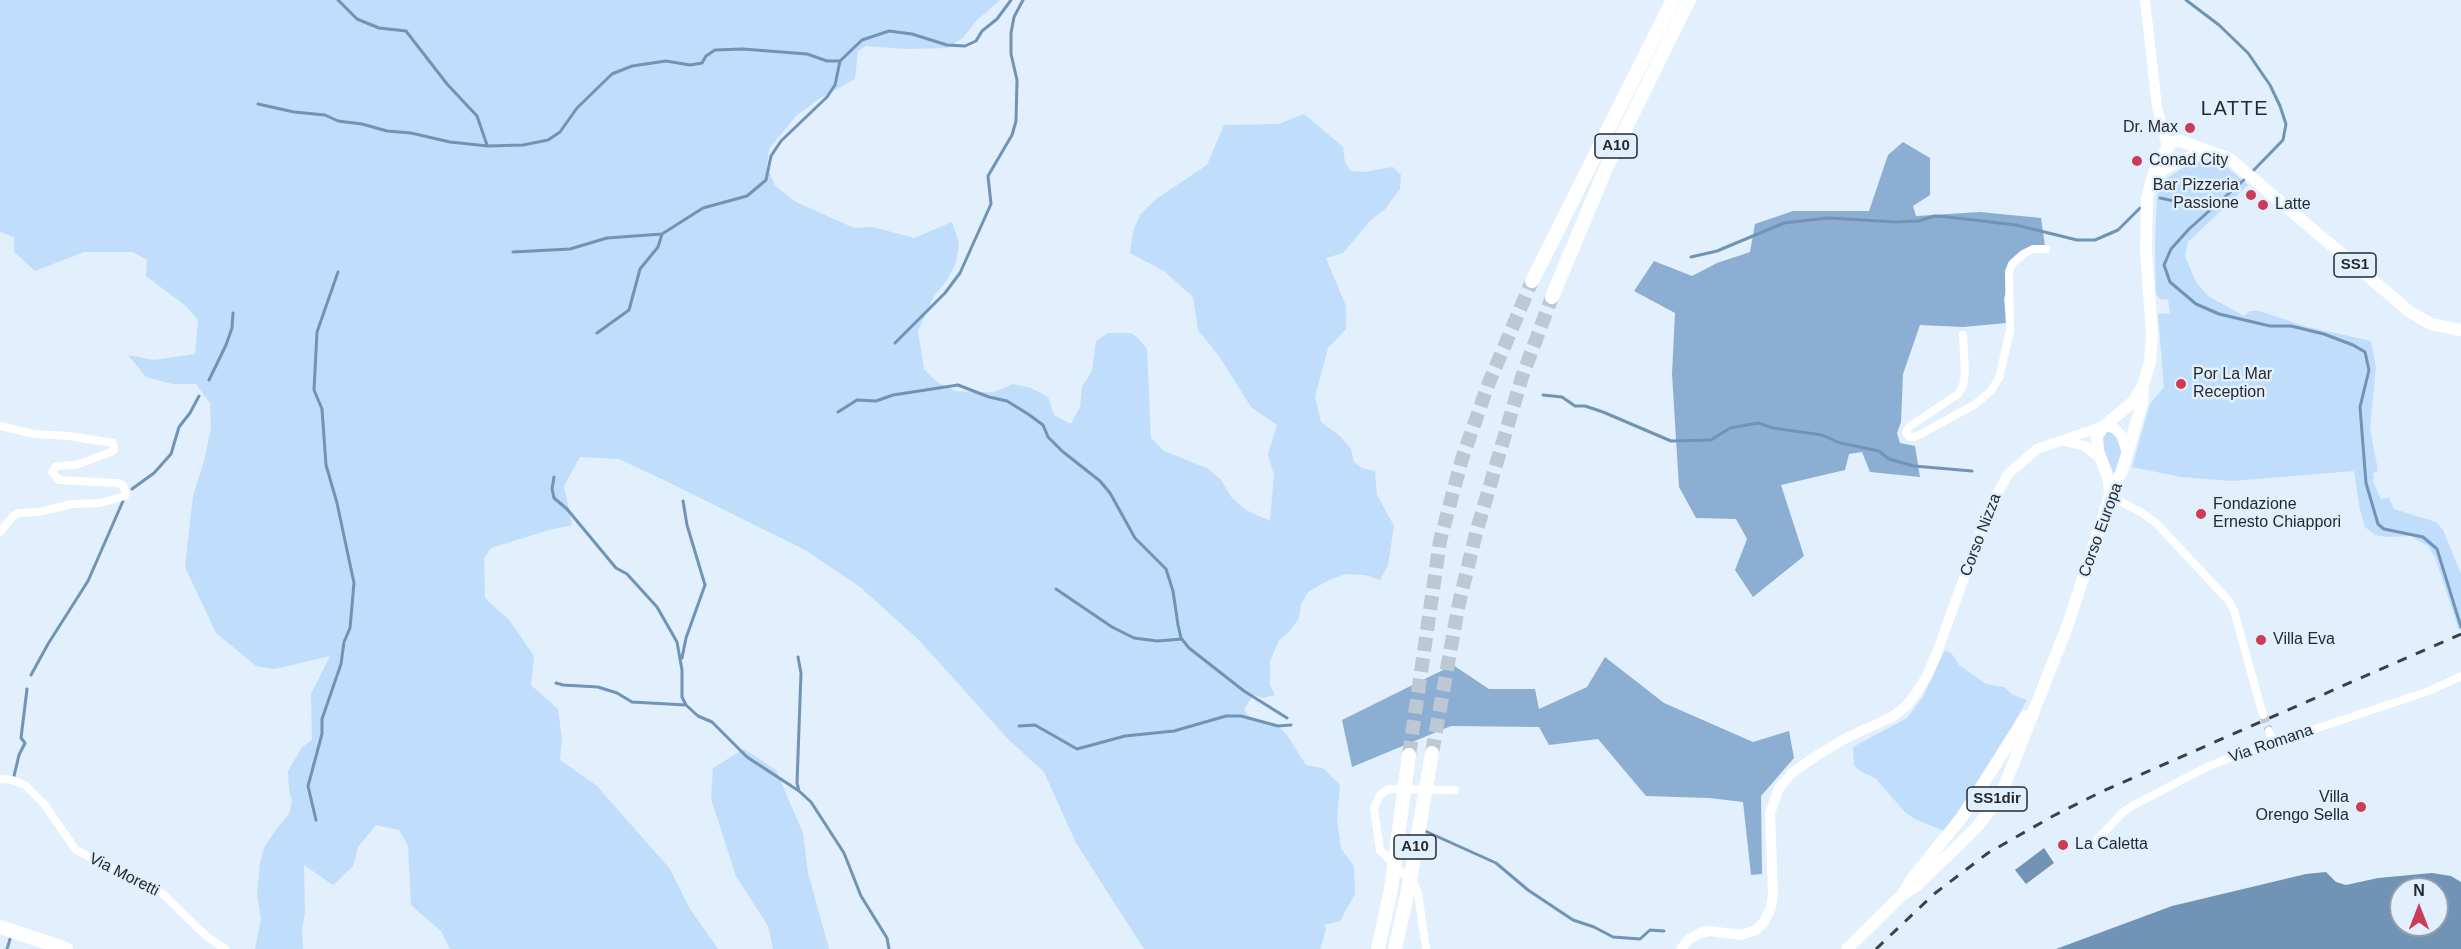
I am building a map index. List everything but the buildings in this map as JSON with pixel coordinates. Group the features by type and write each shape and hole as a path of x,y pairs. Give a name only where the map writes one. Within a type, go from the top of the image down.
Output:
{"highway":[{"name":"A10","path":"1533,281 1673,0"},
{"name":"A10","path":"1552,297 1606,168 1689,0"},
{"name":"A10","path":"1396,945 1432,753"},
{"name":"A10","path":"1378,949 1387,909 1409,755"},
{"path":"0,927 66,949"}],"main road":[{"path":"2145,0 2154,84 2170,143 2169,157 2181,160"},
{"path":"2170,143 2187,149 2181,160"},
{"name":"SS1","path":"2170,143 2212,151 2238,165 2410,312 2431,324 2461,330"},
{"name":"Corso Europa","path":"1847,949 1982,821 2004,788 2067,627 2109,500 2122,471 2142,403 2143,385 2152,349 2146,250 2148,198 2161,156 2170,143"},
{"path":"2152,182 2164,169 2181,160 2212,151"},
{"path":"2104,426 2134,402 2143,385"},
{"path":"2104,426 2114,428 2121,435 2127,452"},
{"name":"Corso Nizza","path":"1681,949 1688,940 1700,933 1709,931 1741,935 1756,930 1764,922 1771,908 1773,894 1770,813 1779,788 1792,773 1819,754 1852,734 1892,717 1905,708 1931,668 1990,506 2002,483 2031,452 2058,440 2104,426"},
{"name":"SS1dir","path":"2104,426 2097,436 2101,459 2109,481 2109,500"},
{"path":"2058,440 2085,446 2101,459"},
{"name":"Corso Europa","path":"1902,895 1911,880 1967,809 2021,726 2050,673"},
{"path":"1967,809 1970,820 1982,821"}],"street":[{"path":"1963,335 1965,372 1963,386 1958,394 1909,427 1906,432 1909,437 1915,437 1974,405 1991,391 1999,378 2010,331 2009,272 2012,264 2033,249 2046,249"},
{"path":"0,426 34,434 54,437 69,436 113,443 114,450 111,452 76,465 56,466 52,472 59,480 118,483 123,485 126,493 125,496 99,503 72,504 39,512 18,513 0,532"},
{"path":"2109,500 2144,514 2157,524 2229,601 2235,611 2263,716"},
{"name":"Via Romana","path":"2097,840 2123,812 2206,767 2429,692 2461,676"},
{"path":"2269,731 2274,743"},
{"name":"Via Moretti","path":"0,779 12,780 25,785 44,804 76,850 162,893 206,936 225,949"},
{"path":"1426,949 1418,893 1415,886 1380,850 1374,808 1380,795 1389,789 1455,790"}],"shaded area":[{"path":"0,0 1000,0 976,21 963,38 947,48 906,49 866,46 858,51 855,79 819,99 796,116 769,149 767,167 775,186 796,202 854,228 873,227 914,238 952,222 959,243 956,263 947,280 934,296 918,331 924,369 938,383 956,391 994,392 1013,384 1031,388 1048,397 1054,415 1071,424 1080,407 1082,387 1092,371 1096,341 1108,333 1131,333 1147,349 1151,438 1164,451 1209,469 1221,480 1232,498 1246,510 1270,521 1274,475 1268,454 1277,425 1251,407 1219,356 1198,330 1193,297 1164,271 1130,253 1133,231 1140,215 1156,199 1207,165 1224,125 1279,124 1304,114 1343,147 1345,163 1351,171 1364,172 1393,167 1401,175 1400,189 1385,209 1371,220 1343,253 1326,258 1346,306 1346,329 1328,348 1315,397 1321,422 1340,436 1351,449 1354,462 1362,468 1375,471 1377,495 1394,526 1388,565 1380,580 1365,575 1345,574 1308,592 1301,604 1299,618 1289,632 1279,640 1270,661 1270,685 1275,695 1263,698 1253,695 1244,710 1251,719 1272,723 1280,728 1306,765 1323,768 1340,785 1337,819 1341,849 1354,866 1355,894 1340,921 1324,925 1326,930 1320,949 1144,949 1076,843 1044,772 1008,739 919,640 860,587 807,551 619,459 580,457 564,486 572,525 491,548 484,558 485,598 509,620 534,656 531,685 558,709 562,739 560,760 597,786 670,869 690,909 718,949 450,949 441,931 411,905 408,846 399,830 376,825 358,847 353,866 333,885 304,865 303,949 255,949 261,919 257,895 260,863 264,848 289,814 292,802 288,771 302,747 312,740 311,694 330,656 275,669 256,666 216,633 185,567 193,496 211,428 210,403 196,384 173,384 146,377 128,355 154,360 195,354 198,320 186,306 146,276 147,260 133,252 84,252 35,271 14,252 14,237 0,232"},
{"path":"1903,142 1930,158 1930,195 1913,206 1916,216 1980,212 2041,218 2045,246 2018,258 2004,298 2006,323 1963,327 1920,325 1903,374 1901,422 1897,433 1900,443 1915,446 1920,477 1870,472 1862,452 1849,454 1845,470 1781,485 1804,556 1753,597 1735,570 1747,539 1736,519 1696,518 1679,487 1672,374 1675,313 1634,291 1654,261 1692,276 1717,263 1750,252 1755,224 1793,211 1869,211 1888,155"},
{"path":"2206,159 2218,160 2248,185 2188,242 2185,256 2196,282 2208,296 2244,316 2250,311 2259,311 2308,327 2371,341 2376,367 2370,428 2378,471 2373,473 2374,479 2372,480 2381,499 2389,498 2394,509 2436,522 2443,530 2461,574 2461,629 2459,630 2435,557 2428,546 2411,536 2375,535 2365,527 2354,471 2232,481 2181,477 2132,467 2150,404 2164,387 2158,314 2170,313 2168,299 2161,300 2156,294 2157,196 2164,180 2183,168"},
{"path":"2108,431 2115,434 2120,444 2121,453 2114,474 2102,445 2104,433"},
{"path":"1945,650 1952,654 1959,665 1986,684 2004,687 2013,695 2027,700 1985,774 1944,831 1915,819 1905,812 1876,779 1857,769 1854,765 1853,747 1907,718 1923,697"},
{"path":"1605,657 1664,703 1753,742 1789,731 1794,758 1761,796 1762,874 1751,875 1743,802 1709,798 1646,796 1598,739 1549,745 1539,727 1451,726 1352,767 1342,720 1453,665 1489,689 1535,689 1539,709 1587,687"},
{"path":"744,749 776,770 803,833 808,873 829,949 773,949 768,926 736,876 711,799 713,768"},
{"path":"2044,848 2054,863 2026,884 2015,870"},
{"path":"2326,872 2336,882 2346,885 2378,878 2432,873 2451,876 2461,882 2461,949 2056,949 2172,906 2306,874"}],"waterway":[{"path":"338,0 357,19 379,28 406,31 447,84 477,116 487,145"},
{"path":"513,252 570,249 607,238 662,234 703,208 747,196 766,180 771,156 781,141 827,97 835,85 840,61 862,40 889,31 912,34 947,45 965,46 976,41 982,31 997,19 1011,0"},
{"path":"895,343 945,293 960,273 991,204 988,176 1012,135 1016,121 1017,80 1011,54 1011,33 1014,17 1023,0"},
{"path":"2186,0 2219,25 2248,53 2270,85 2280,106 2286,124 2283,140 2251,173"},
{"path":"258,104 294,112 325,115 338,121 450,142 488,146 523,145 548,140 560,132 577,108 612,74 632,66 666,61 690,65 702,63 706,56 715,50 743,49 807,54 827,61 840,61"},
{"path":"2246,178 2189,229 2171,249 2164,265 2170,282 2196,304 2219,314 2270,326 2291,326 2324,334 2365,352 2369,370 2360,407 2366,483 2378,524 2384,529 2423,537 2437,549 2461,627"},
{"path":"2160,198 2212,209"},
{"path":"1691,257 1717,251 1784,223 1828,218 1896,222 1919,221 1934,216 1948,217 2016,225 2077,240 2095,240 2118,230 2140,208"},
{"path":"597,333 629,310 640,269 658,247 662,234"},
{"path":"316,820 308,786 322,734 322,719 341,664 344,642 350,628 354,583 337,503 326,465 322,409 314,390 317,332 338,272"},
{"path":"209,380 226,345 232,328 233,313"},
{"path":"838,412 857,400 876,401 893,395 958,385 1007,401 1028,414 1043,425 1048,437 1062,451 1100,481 1110,493 1135,538 1166,569 1173,591 1181,638 1189,648 1244,691 1287,718"},
{"path":"1543,395 1562,397 1575,406 1585,406 1603,412 1671,441 1711,440 1730,428 1758,423 1773,428 1822,435 1840,443 1879,451 1889,459 1914,466 1972,471"},
{"path":"132,489 154,473 171,454 179,427 199,396"},
{"path":"554,477 552,489 554,498 567,509 616,568 627,574 657,607 677,642 682,670 682,697 686,705 698,716 712,722 747,757 799,791 811,802 844,853 861,896 887,938 889,949"},
{"path":"31,675 88,581 123,501"},
{"path":"682,658 686,638 705,585 687,525 683,501"},
{"path":"1056,589 1112,627 1134,638 1157,641 1182,639"},
{"path":"798,657 801,673 797,783 799,791"},
{"path":"556,683 598,687 617,693 632,702 686,705"},
{"path":"14,776 19,755 25,743 21,738 27,689"},
{"path":"1019,726 1035,725 1077,749 1125,736 1174,731 1226,716 1241,716 1278,726 1291,725"},
{"path":"1425,831 1496,863 1528,890 1573,920 1613,937 1640,939 1650,930 1664,931"},
{"path":"7,949 10,939"}],"tunnel":[{"path":"1409,755 1440,541 1462,459 1488,385 1532,281"},
{"path":"1432,753 1458,608 1476,533 1522,377 1552,297"},
{"path":"2263,715 2269,731"}],"railway":[{"path":"1876,949 1934,894 1988,853 2053,816 2101,792 2461,634"}],"place":[{"name":"Dr. Max","path":"2190,128"},
{"name":"Conad City","path":"2137,161"},
{"name":"Bar Pizzeria Passione","path":"2251,195"},
{"name":"Latte","path":"2263,205"},
{"name":"Por La Mar Reception","path":"2181,384"},
{"name":"Fondazione Ernesto Chiappori","path":"2201,514"},
{"name":"Villa Eva","path":"2261,640"},
{"name":"Villa Orengo Sella","path":"2361,807"},
{"name":"La Caletta","path":"2063,845"}],"district":[{"name":"LATTE","path":"2235,109"}]}
